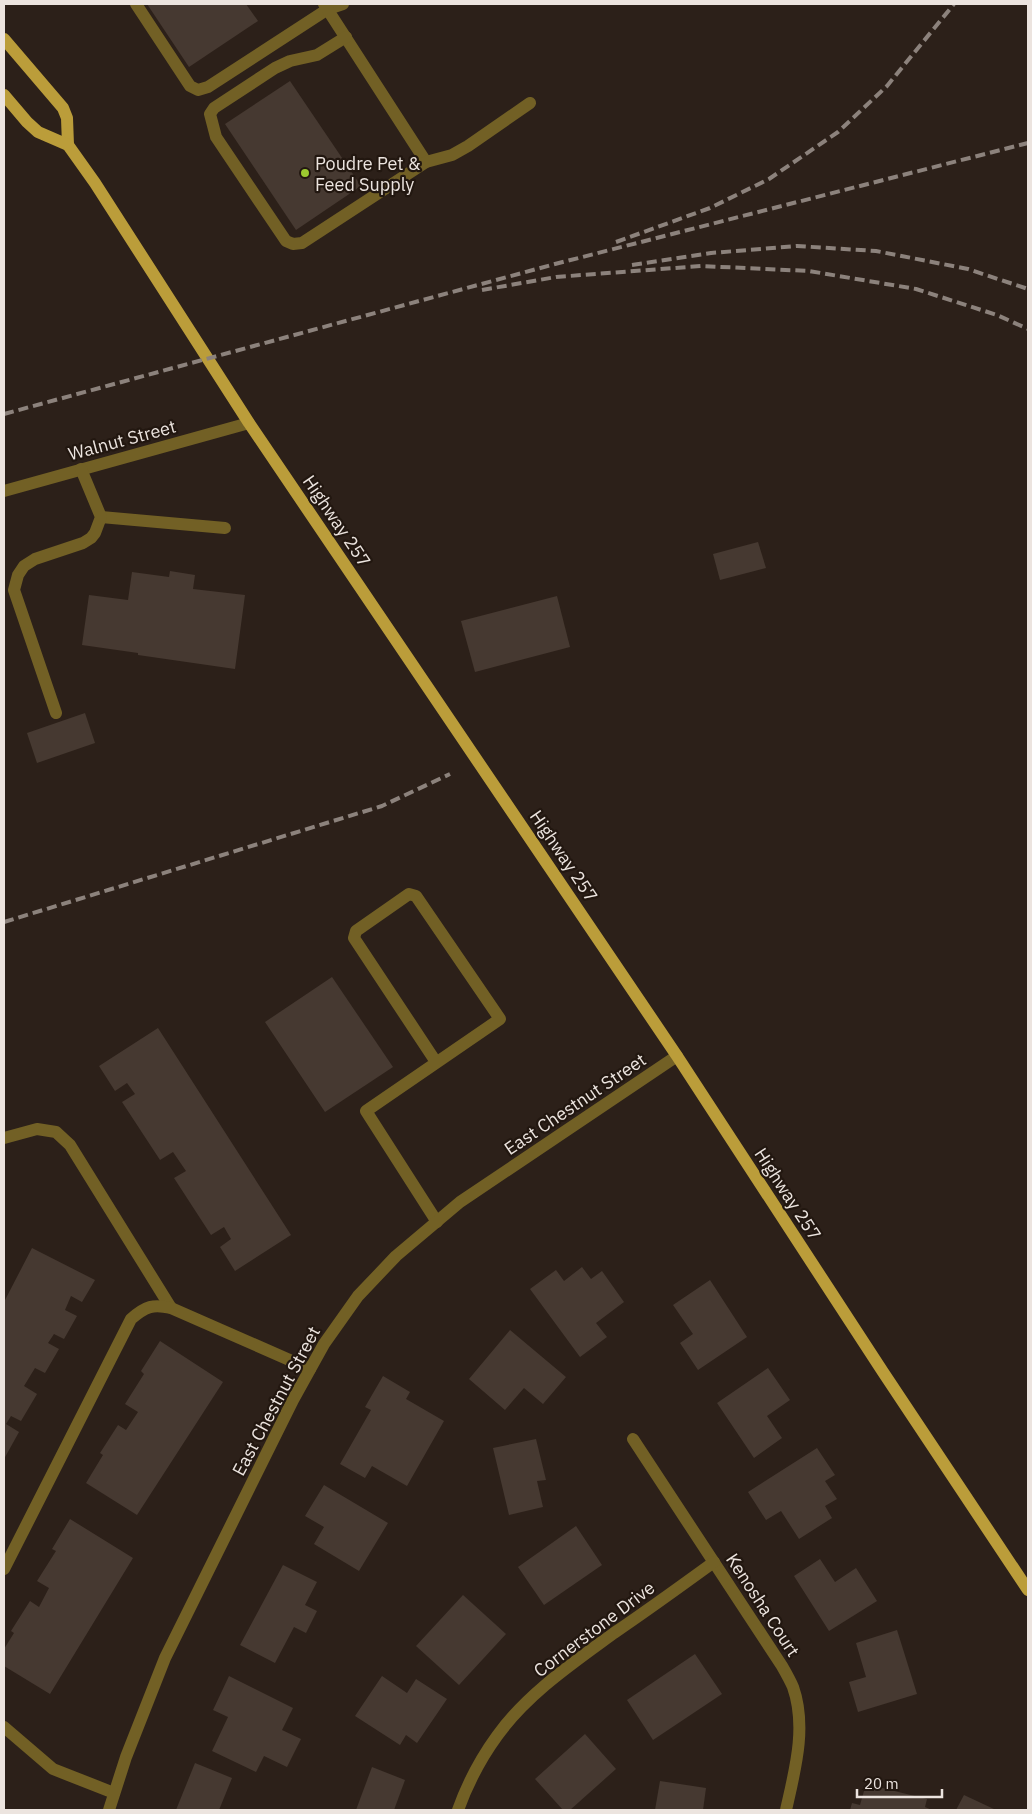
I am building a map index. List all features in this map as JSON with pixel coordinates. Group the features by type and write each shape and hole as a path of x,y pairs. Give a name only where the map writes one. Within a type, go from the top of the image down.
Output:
{"main road":[{"path":"4,39 63,108 68,118 68,145 38,132 4,95"},
{"name":"Highway 257","path":"68,145 95,183 250,423 677,1056 1028,1590"}],"street":[{"path":"136,4 190,86 198,90 208,87 326,6 343,4"},
{"path":"326,6 426,162"},
{"path":"346,37 317,55 290,61 275,68 214,108 210,114 211,124 216,137 286,241 293,244 302,242 426,162 452,155 468,146 530,103"},
{"name":"Walnut Street","path":"4,491 250,423"},
{"path":"56,712 14,590 18,575 24,566 35,559 84,543 95,533 101,517 82,469"},
{"path":"101,517 225,528"},
{"path":"436,1062 354,938 356,931 409,894 416,896 500,1019 366,1111 436,1222"},
{"name":"East Chestnut Street","path":"109,1810 126,1756 165,1658 292,1400 324,1344 358,1296 396,1256 460,1202 677,1056"},
{"path":"4,1138 37,1129 56,1132 70,1144 171,1308"},
{"path":"4,1568 132,1319 142,1309 158,1305 171,1308 310,1369"},
{"name":"Kenosha Court","path":"634,1439 782,1666 792,1687 799,1717 799,1744 786,1810"},
{"name":"Cornerstone Drive","path":"458,1810 481,1762 497,1736 515,1715 577,1660 714,1562"},
{"path":"4,1727 53,1769 114,1793"}],"building":[{"path":"147,4 246,4 258,21 189,67"},
{"path":"290,81 361,186 296,230 225,124"},
{"path":"758,542 766,568 720,580 713,554"},
{"path":"170,571 195,575 193,589 245,595 235,669 82,645 89,595 128,600 132,572 169,577"},
{"path":"557,596 570,647 475,672 461,621"},
{"path":"85,713 95,743 37,763 27,733"},
{"path":"332,977 393,1067 325,1112 265,1022"},
{"path":"158,1028 291,1235 235,1271 220,1247 231,1239 224,1227 211,1235 174,1178 186,1171 173,1152 160,1160 122,1102 135,1094 127,1083 115,1091 99,1066"},
{"path":"32,1248 95,1280 82,1302 71,1296 65,1310 77,1316 64,1339 54,1334 48,1343 59,1349 45,1373 35,1368 24,1386 37,1394 21,1421 11,1416 6,1424 19,1432 4,1459 4,1302"},
{"path":"582,1267 591,1279 602,1271 624,1302 596,1323 607,1337 580,1357 530,1289 556,1270 564,1281"},
{"path":"710,1280 747,1337 698,1370 680,1343 693,1334 673,1305"},
{"path":"510,1330 566,1377 543,1404 524,1388 505,1410 469,1379"},
{"path":"160,1341 223,1382 137,1515 86,1483 103,1455 100,1453 118,1425 126,1430 138,1412 125,1404 144,1374 141,1371"},
{"path":"768,1368 790,1400 767,1416 782,1438 754,1458 717,1403"},
{"path":"383,1376 410,1392 406,1399 444,1421 407,1486 372,1466 365,1478 340,1464 371,1410 365,1407"},
{"path":"536,1439 546,1480 537,1481 543,1507 509,1515 493,1448"},
{"path":"817,1448 835,1475 825,1481 837,1499 825,1506 832,1518 799,1539 781,1511 766,1520 748,1492"},
{"path":"324,1485 388,1523 359,1571 314,1544 324,1527 305,1516"},
{"path":"70,1519 133,1558 50,1694 4,1666 4,1649 14,1633 11,1631 30,1601 39,1607 49,1588 37,1581 56,1551 52,1549"},
{"path":"576,1526 602,1565 544,1605 518,1567"},
{"path":"820,1559 835,1582 856,1568 877,1601 829,1631 794,1576"},
{"path":"283,1565 317,1582 305,1605 317,1611 306,1633 294,1627 275,1663 240,1645"},
{"path":"463,1595 506,1634 459,1685 416,1646"},
{"path":"897,1630 917,1694 858,1712 849,1682 866,1677 856,1643"},
{"path":"695,1654 722,1694 653,1740 627,1700"},
{"path":"229,1676 293,1708 282,1730 301,1739 287,1767 264,1756 256,1772 212,1751 228,1717 213,1710"},
{"path":"382,1676 407,1693 416,1679 447,1699 417,1743 406,1735 400,1745 355,1716"},
{"path":"585,1734 616,1769 570,1810 563,1810 535,1779"},
{"path":"195,1763 232,1778 219,1810 176,1810"},
{"path":"372,1767 405,1780 394,1810 356,1810"},
{"path":"660,1781 706,1788 703,1810 655,1810"},
{"path":"866,1784 927,1799 925,1807 932,1810 850,1810 852,1803 860,1805"},
{"path":"964,1795 996,1810 956,1810"}],"railway":[{"path":"616,242 710,208 769,179 838,132 887,86 954,4"},
{"path":"4,414 555,264 1028,143"},
{"path":"632,265 711,253 797,246 876,251 968,269 1028,289"},
{"path":"482,290 556,277 701,266 809,271 916,289 997,315 1028,329"},
{"path":"4,922 382,806 450,774"}],"place":[{"name":"Poudre Pet & Feed Supply","path":"305,173"}]}
